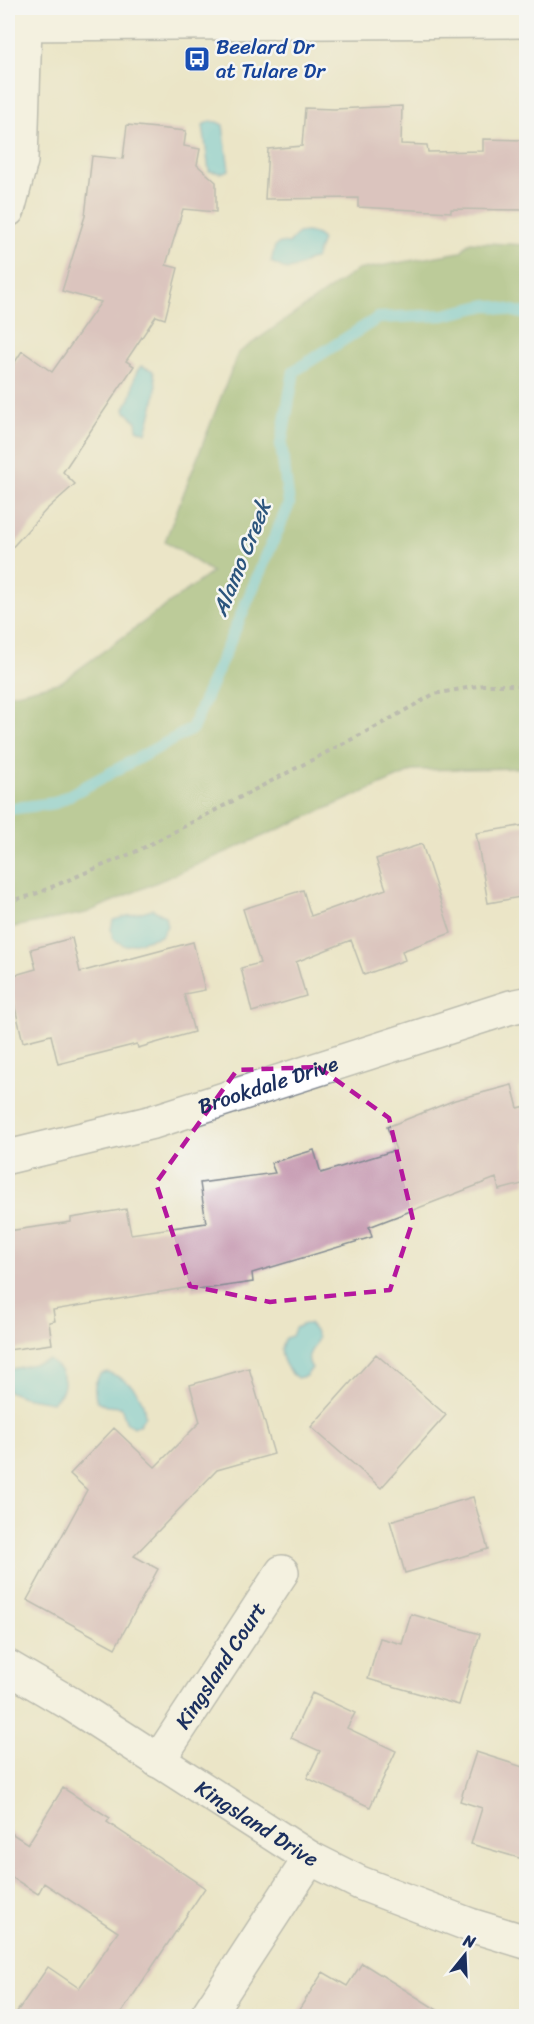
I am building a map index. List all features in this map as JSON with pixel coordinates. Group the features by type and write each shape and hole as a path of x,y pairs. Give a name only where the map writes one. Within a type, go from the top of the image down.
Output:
{"street":[{"path":"8,210 21,161 16,24 526,21"},
{"name":"Brookdale Drive","path":"8,1158 153,1122 526,1004"},
{"name":"Kingsland Court","path":"158,1761 282,1572"},
{"name":"Kingsland Drive","path":"8,1667 71,1704 310,1858 360,1883 526,1942"},
{"path":"207,2016 310,1858"}],"path":[{"path":"8,901 30,896 135,852 434,694 483,685 526,685"}],"highlighted area":[{"path":"318,1067 389,1118 413,1220 390,1290 270,1302 190,1286 156,1183 237,1070"}],"green space":[{"path":"470,242 526,245 526,768 415,770 86,913 8,928 8,695 61,682 212,572 165,541 238,353 357,270 460,252"}],"water":[{"path":"210,121 223,125 229,170 221,173 209,171 203,125"},
{"path":"307,232 318,235 322,240 315,259 287,270 271,262 275,246 280,243 289,244 298,233"},
{"path":"141,366 152,370 156,384 146,433 137,429 136,421 124,410 131,396 136,373"},
{"path":"152,909 165,916 167,926 161,936 125,946 113,939 111,929 113,920"},
{"path":"309,1324 318,1338 309,1356 312,1368 306,1376 297,1378 283,1360 281,1349 285,1338 292,1336 295,1328"},
{"path":"49,1360 60,1370 64,1381 62,1392 52,1402 23,1397 8,1391 8,1370"},
{"path":"107,1372 128,1383 142,1400 145,1416 139,1425 133,1427 126,1422 121,1407 106,1406 97,1401 95,1384 100,1374"}],"building":[{"path":"402,106 401,144 427,145 428,152 483,151 483,139 526,140 526,210 451,209 451,212 358,207 358,198 265,199 268,149 302,146 305,108"},
{"path":"127,125 186,131 184,146 200,149 197,165 216,182 216,212 183,209 166,265 178,268 165,319 156,316 126,361 134,366 63,472 75,484 46,510 8,552 8,373 22,351 52,372 101,302 62,291 85,216 92,156 123,159"},
{"path":"526,825 526,896 488,903 476,833"},
{"path":"422,844 451,933 402,951 405,960 364,975 351,940 296,962 306,996 252,1012 241,968 260,963 243,909 303,890 311,916 386,889 376,859"},
{"path":"72,938 80,972 193,942 205,990 184,994 194,1032 138,1048 137,1044 58,1064 51,1035 23,1042 8,977 36,969 31,949"},
{"path":"512,1085 518,1108 526,1106 526,1183 499,1190 496,1178 369,1227 372,1237 252,1273 253,1282 191,1291 191,1287 53,1310 55,1321 49,1322 52,1344 8,1350 8,1231 71,1222 71,1218 126,1209 131,1234 206,1223 200,1183 275,1173 271,1163 314,1150 321,1173 396,1150 387,1127 455,1100"},
{"path":"376,1354 446,1415 381,1488 311,1427"},
{"path":"249,1368 274,1454 217,1470 134,1556 158,1569 115,1648 27,1600 87,1490 70,1474 114,1428 155,1467 200,1422 190,1385"},
{"path":"473,1497 488,1549 405,1573 390,1521"},
{"path":"411,1614 480,1634 459,1705 368,1679 380,1638 402,1644"},
{"path":"312,1693 355,1713 347,1728 396,1751 370,1807 307,1778 320,1751 291,1738"},
{"path":"476,1752 526,1768 526,1860 471,1844 482,1808 460,1801"},
{"path":"63,1788 110,1818 107,1822 205,1888 120,2015 122,2016 14,2016 48,1967 79,1988 118,1932 44,1883 38,1894 8,1875 8,1831 28,1844"},
{"path":"362,1963 447,2016 295,2016 323,1972 347,1986"}],"waterway":[{"name":"Alamo Creek","path":"8,809 55,803 192,729 289,504 281,444 294,371 378,318 444,315 487,305 526,314"}],"place":[{"name":"Beelard Dr at Tulare Dr","path":"197,59"}]}
